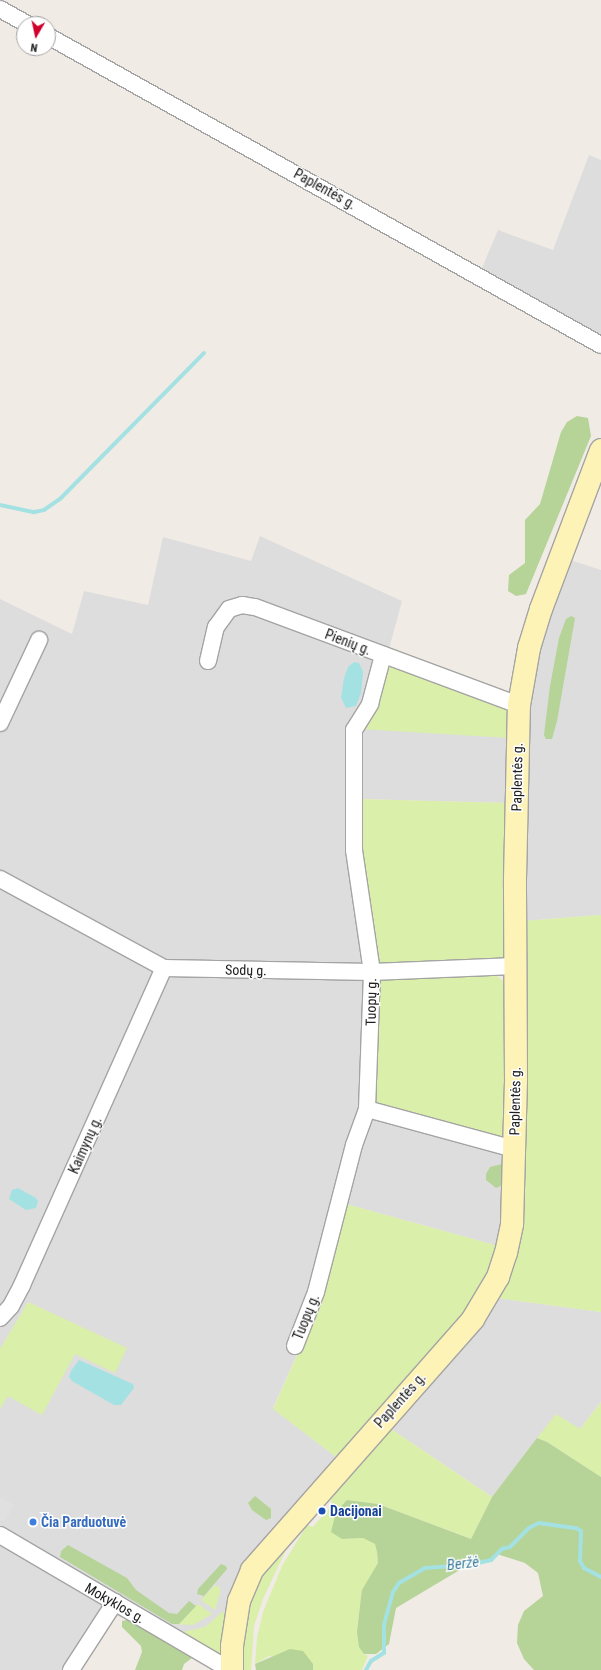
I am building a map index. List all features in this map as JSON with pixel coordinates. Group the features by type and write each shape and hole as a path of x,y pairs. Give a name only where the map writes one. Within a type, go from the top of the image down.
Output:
{"main road":[{"name":"Paplentės g.","path":"231,1670 232,1646 239,1601 252,1570 467,1325 498,1277 512,1224 519,705 529,648 541,609 601,450"}],"street":[{"path":"0,9 16,18"},
{"name":"Paplentės g.","path":"56,40 601,345"},
{"name":"Pienių g.","path":"208,661 216,627 229,609 242,606 255,607 519,705"},
{"path":"0,723 39,640"},
{"name":"Tuopų g.","path":"294,1346 316,1292 354,1145 367,1109 372,972 354,850 354,730 370,704 383,655"},
{"name":"Sodų g.","path":"0,879 164,968 372,972 515,966"},
{"name":"Kaimynų g.","path":"0,1318 11,1306 22,1285 164,968"},
{"path":"367,1109 514,1149"},
{"name":"Mokyklos g.","path":"0,1535 231,1670"},
{"path":"71,1670 115,1602"}],"shaded area":[{"path":"589,155 601,160 601,345 479,275 498,230 553,250"},
{"path":"260,536 402,601 386,660 510,738 508,803 358,799 509,1152 502,1247 346,1204 311,1324 273,1408 336,1457 296,1504 228,1602 223,1631 222,1670 213,1670 136,1622 118,1616 113,1617 77,1670 0,1670 0,599 72,634 84,591 148,605 163,537 251,561"},
{"path":"567,559 601,570 601,915 523,921 524,785 531,693 537,654"},
{"path":"497,1298 601,1312 601,1402 580,1429 556,1415 492,1497 388,1427"},
{"path":"0,1497 14,1505 6,1520 0,1521"}],"green space":[{"path":"577,416 588,418 591,436 526,594 516,596 508,591 509,575 525,563 525,520 540,504 561,432 567,422"},
{"path":"571,616 575,618 557,721 552,739 546,739 544,735 550,686 559,638 566,619"},
{"path":"386,660 511,706 510,738 360,729"},
{"path":"358,799 508,803 504,956 499,960 376,964 365,883"},
{"path":"601,915 601,1312 497,1298 512,1272 519,1243 523,921"},
{"path":"494,974 502,980 506,989 509,1152 377,1116 375,1096 378,978"},
{"path":"502,1164 506,1170 505,1184 496,1188 486,1180 486,1174 490,1167"},
{"path":"346,1204 502,1247 477,1300 428,1360 336,1457 273,1409 311,1324"},
{"path":"28,1302 127,1348 115,1373 75,1354 42,1415 8,1396 0,1409 0,1349"},
{"path":"601,1402 601,1477 547,1442 537,1438 556,1414 580,1429"},
{"path":"388,1427 492,1497 471,1539 378,1504 347,1500 342,1539 363,1538 375,1544 378,1563 361,1597 357,1632 364,1654 368,1656 362,1670 313,1670 313,1664 269,1656 255,1664 257,1638 263,1612 282,1566 307,1525 313,1527 332,1505 330,1496"},
{"path":"537,1438 547,1442 601,1477 601,1670 534,1670 524,1659 517,1643 518,1625 524,1611 543,1596 538,1573 525,1563 497,1554 491,1560 468,1565 396,1608 389,1644 376,1654 364,1654 359,1647 357,1632 361,1597 362,1590 378,1563 377,1552 375,1544 363,1538 342,1539 331,1532 336,1512 347,1500 378,1504 471,1539 492,1497"},
{"path":"255,1496 271,1509 271,1518 266,1520 252,1510 248,1503"},
{"path":"304,1525 285,1552 263,1599 254,1626 251,1670 241,1670 247,1612 253,1594 266,1568"},
{"path":"68,1545 127,1578 136,1590 169,1613 177,1614 189,1601 196,1606 179,1624 172,1624 60,1557 61,1551"},
{"path":"221,1564 226,1566 227,1569 204,1596 197,1594 198,1589"},
{"path":"215,1585 220,1588 220,1593 215,1610 201,1600"},
{"path":"198,1604 212,1614 193,1625 172,1624 179,1624"},
{"path":"222,1612 225,1613 222,1658 182,1632 205,1627"},
{"path":"127,1620 136,1622 192,1658 184,1664 182,1670 135,1670 142,1652 141,1646 122,1627 122,1621"},
{"path":"290,1649 303,1651 313,1664 313,1670 256,1670 255,1664"}],"water":[{"path":"354,662 359,663 363,672 361,693 356,706 346,708 341,697 344,678 348,667"},
{"path":"18,1188 36,1198 38,1201 36,1208 26,1210 9,1199 12,1190"},
{"path":"79,1360 133,1384 134,1388 121,1405 114,1405 72,1381 69,1377 71,1371"}],"waterway":[{"path":"0,505 34,512 44,510 60,499 204,353"},
{"name":"Beržė","path":"366,1670 371,1661 384,1653 384,1625 393,1592 399,1583 425,1568 468,1565 491,1560 502,1549 510,1547 529,1528 539,1523 576,1528 581,1531 580,1561 584,1568 601,1577"}],"place":[{"name":"Dacijonai","path":"322,1511"},
{"name":"Čia Parduotuvė","path":"33,1522"}]}
